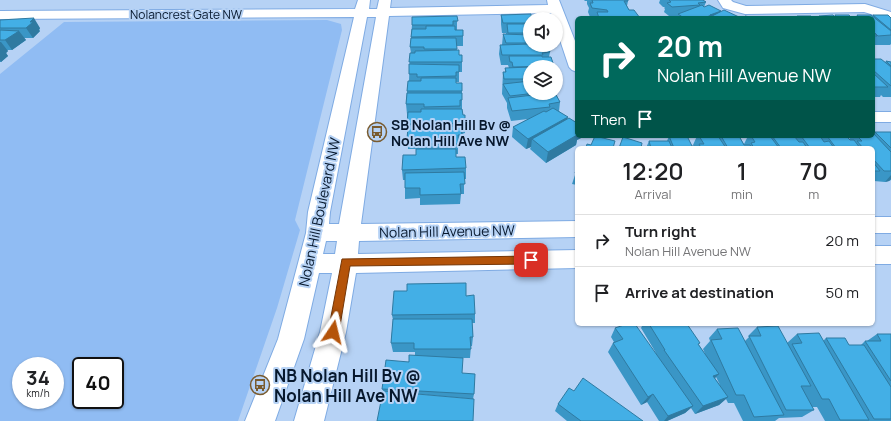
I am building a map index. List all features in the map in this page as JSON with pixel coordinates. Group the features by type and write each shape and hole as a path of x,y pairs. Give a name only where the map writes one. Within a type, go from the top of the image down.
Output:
{"street":[{"path":"724,0 728,5 745,10 865,8 891,16"},
{"path":"555,5 575,61"},
{"name":"Nolancrest Gate NW","path":"2,9 373,8 555,5"},
{"name":"Nolan Hill Boulevard NW","path":"309,421 333,332 346,262 373,8"},
{"name":"Nolan Hill Boulevard NW","path":"260,421 291,339 317,233 319,212 373,8"},
{"path":"875,117 891,116"},
{"path":"875,225 891,225"},
{"name":"Nolan Hill Avenue NW","path":"317,233 575,229"},
{"path":"875,255 891,255"},
{"path":"310,264 346,262 575,259"}],"shaded area":[{"path":"327,20 341,24 342,30 295,220 300,230 277,308 238,421 0,421 0,74 64,22"}],"building":[{"path":"592,0 628,0 624,1 629,10 634,10 638,16 598,16 597,12 608,12 607,10 592,8 590,3 593,3"},
{"path":"669,0 703,0 706,2 698,3 700,5 672,7 667,3 671,2"},
{"path":"702,5 704,7 709,5 721,11 709,16 681,16 678,14"},
{"path":"724,10 737,16 712,16"},
{"path":"523,14 523,23 503,23 501,15"},
{"path":"835,15 850,16 836,16"},
{"path":"857,15 872,16 858,16"},
{"path":"873,15 888,15 891,18 891,30 875,16"},
{"path":"457,16 458,21 453,21 453,25 412,25 412,17"},
{"path":"34,18 30,22 33,22 26,28 0,28 0,20"},
{"path":"875,18 891,31 891,35 878,36 875,33"},
{"path":"507,24 523,24 523,33 508,33"},
{"path":"426,26 455,26 455,30 463,30 463,36 411,37 412,29 426,29"},
{"path":"0,30 19,31 5,40 0,40"},
{"path":"503,34 523,35 523,43 506,43"},
{"path":"411,38 456,38 457,49 424,49 424,47 410,47"},
{"path":"523,44 523,52 550,52 542,53 543,55 502,55 500,45"},
{"path":"459,50 459,55 462,55 462,62 409,62 410,53 415,53 415,51"},
{"path":"509,56 542,56 551,57 552,60 523,60 523,67 513,67 512,62 510,62"},
{"path":"875,59 881,59 891,67 891,86 875,72"},
{"path":"409,64 459,65 459,72 456,72 456,76 417,77 417,74 409,74"},
{"path":"523,67 523,79 504,79 503,72 506,72 505,68"},
{"path":"875,75 888,87 875,87"},
{"path":"421,78 456,78 456,83 462,83 462,91 407,91 408,81 421,81"},
{"path":"523,82 523,94 510,96 503,84"},
{"path":"407,93 462,93 462,100 460,100 460,106 424,107 424,104 406,104"},
{"path":"523,96 523,100 559,100 560,102 549,104 550,107 512,111 508,98"},
{"path":"553,108 568,117 528,139 513,127 544,111 546,112"},
{"path":"421,109 462,109 463,115 465,115 465,123 407,124 408,112 421,112"},
{"path":"569,118 575,122 575,136 548,152 532,139"},
{"path":"461,126 462,135 458,135 458,144 421,144 422,139 407,139 408,127"},
{"path":"875,132 891,132 891,148"},
{"path":"875,135 891,152 891,171 884,171 875,161 875,146 861,146 857,141 862,141 859,138 875,138"},
{"path":"594,138 603,138 615,141 614,146 586,146 587,144 591,145"},
{"path":"623,138 642,143 641,146 620,146"},
{"path":"670,138 688,138 692,146 673,146"},
{"path":"700,138 719,138 725,146 700,146 699,144 704,144"},
{"path":"722,138 740,138 744,145 751,146 727,146"},
{"path":"752,138 772,138 778,146 753,146 751,143 755,142"},
{"path":"774,138 796,138 799,142 803,142 806,146 780,146"},
{"path":"802,138 821,138 824,142 829,141 833,146 808,146"},
{"path":"828,138 848,138 850,140 854,140 858,146 834,146"},
{"path":"649,141 669,141 671,146 650,146"},
{"path":"416,149 456,149 456,157 465,157 466,168 402,170 403,155 416,155"},
{"path":"875,165 880,171 875,171"},
{"path":"464,172 465,184 460,184 461,194 420,195 420,188 405,188 405,173"},
{"path":"466,283 466,296 474,295 475,314 392,315 394,291 407,291 407,284"},
{"path":"393,319 472,319 473,337 470,337 471,349 414,349 414,343 391,343"},
{"path":"621,326 636,326 693,406 668,416 653,394 648,397 613,343 623,339 615,328"},
{"path":"650,326 688,326 700,343 698,344 719,374 713,376 728,397 703,406"},
{"path":"778,326 811,386 801,386 814,410 786,410 749,336 761,336 757,327"},
{"path":"738,328 784,415 754,417 744,395 736,395 711,340 722,339 717,329"},
{"path":"819,333 869,420 840,420 829,399 822,399 792,344 802,343 797,334"},
{"path":"877,334 891,334 891,381 865,341 881,341"},
{"path":"826,338 845,338 849,345 864,345 891,387 891,419 874,419"},
{"path":"409,355 463,358 462,373 475,374 474,394 382,389 386,360 409,362"},
{"path":"583,378 643,421 581,421 558,404 569,388 574,391"},
{"path":"383,391 474,399 473,421 377,421"}],"place":[{"name":"SB Nolan Hill Bv @ Nolan Hill Ave NW","path":"377,132"},
{"name":"NB Nolan Hill Bv @ Nolan Hill Ave NW","path":"260,385"}],"route":[{"path":"333,332 346,262 531,260"}]}
